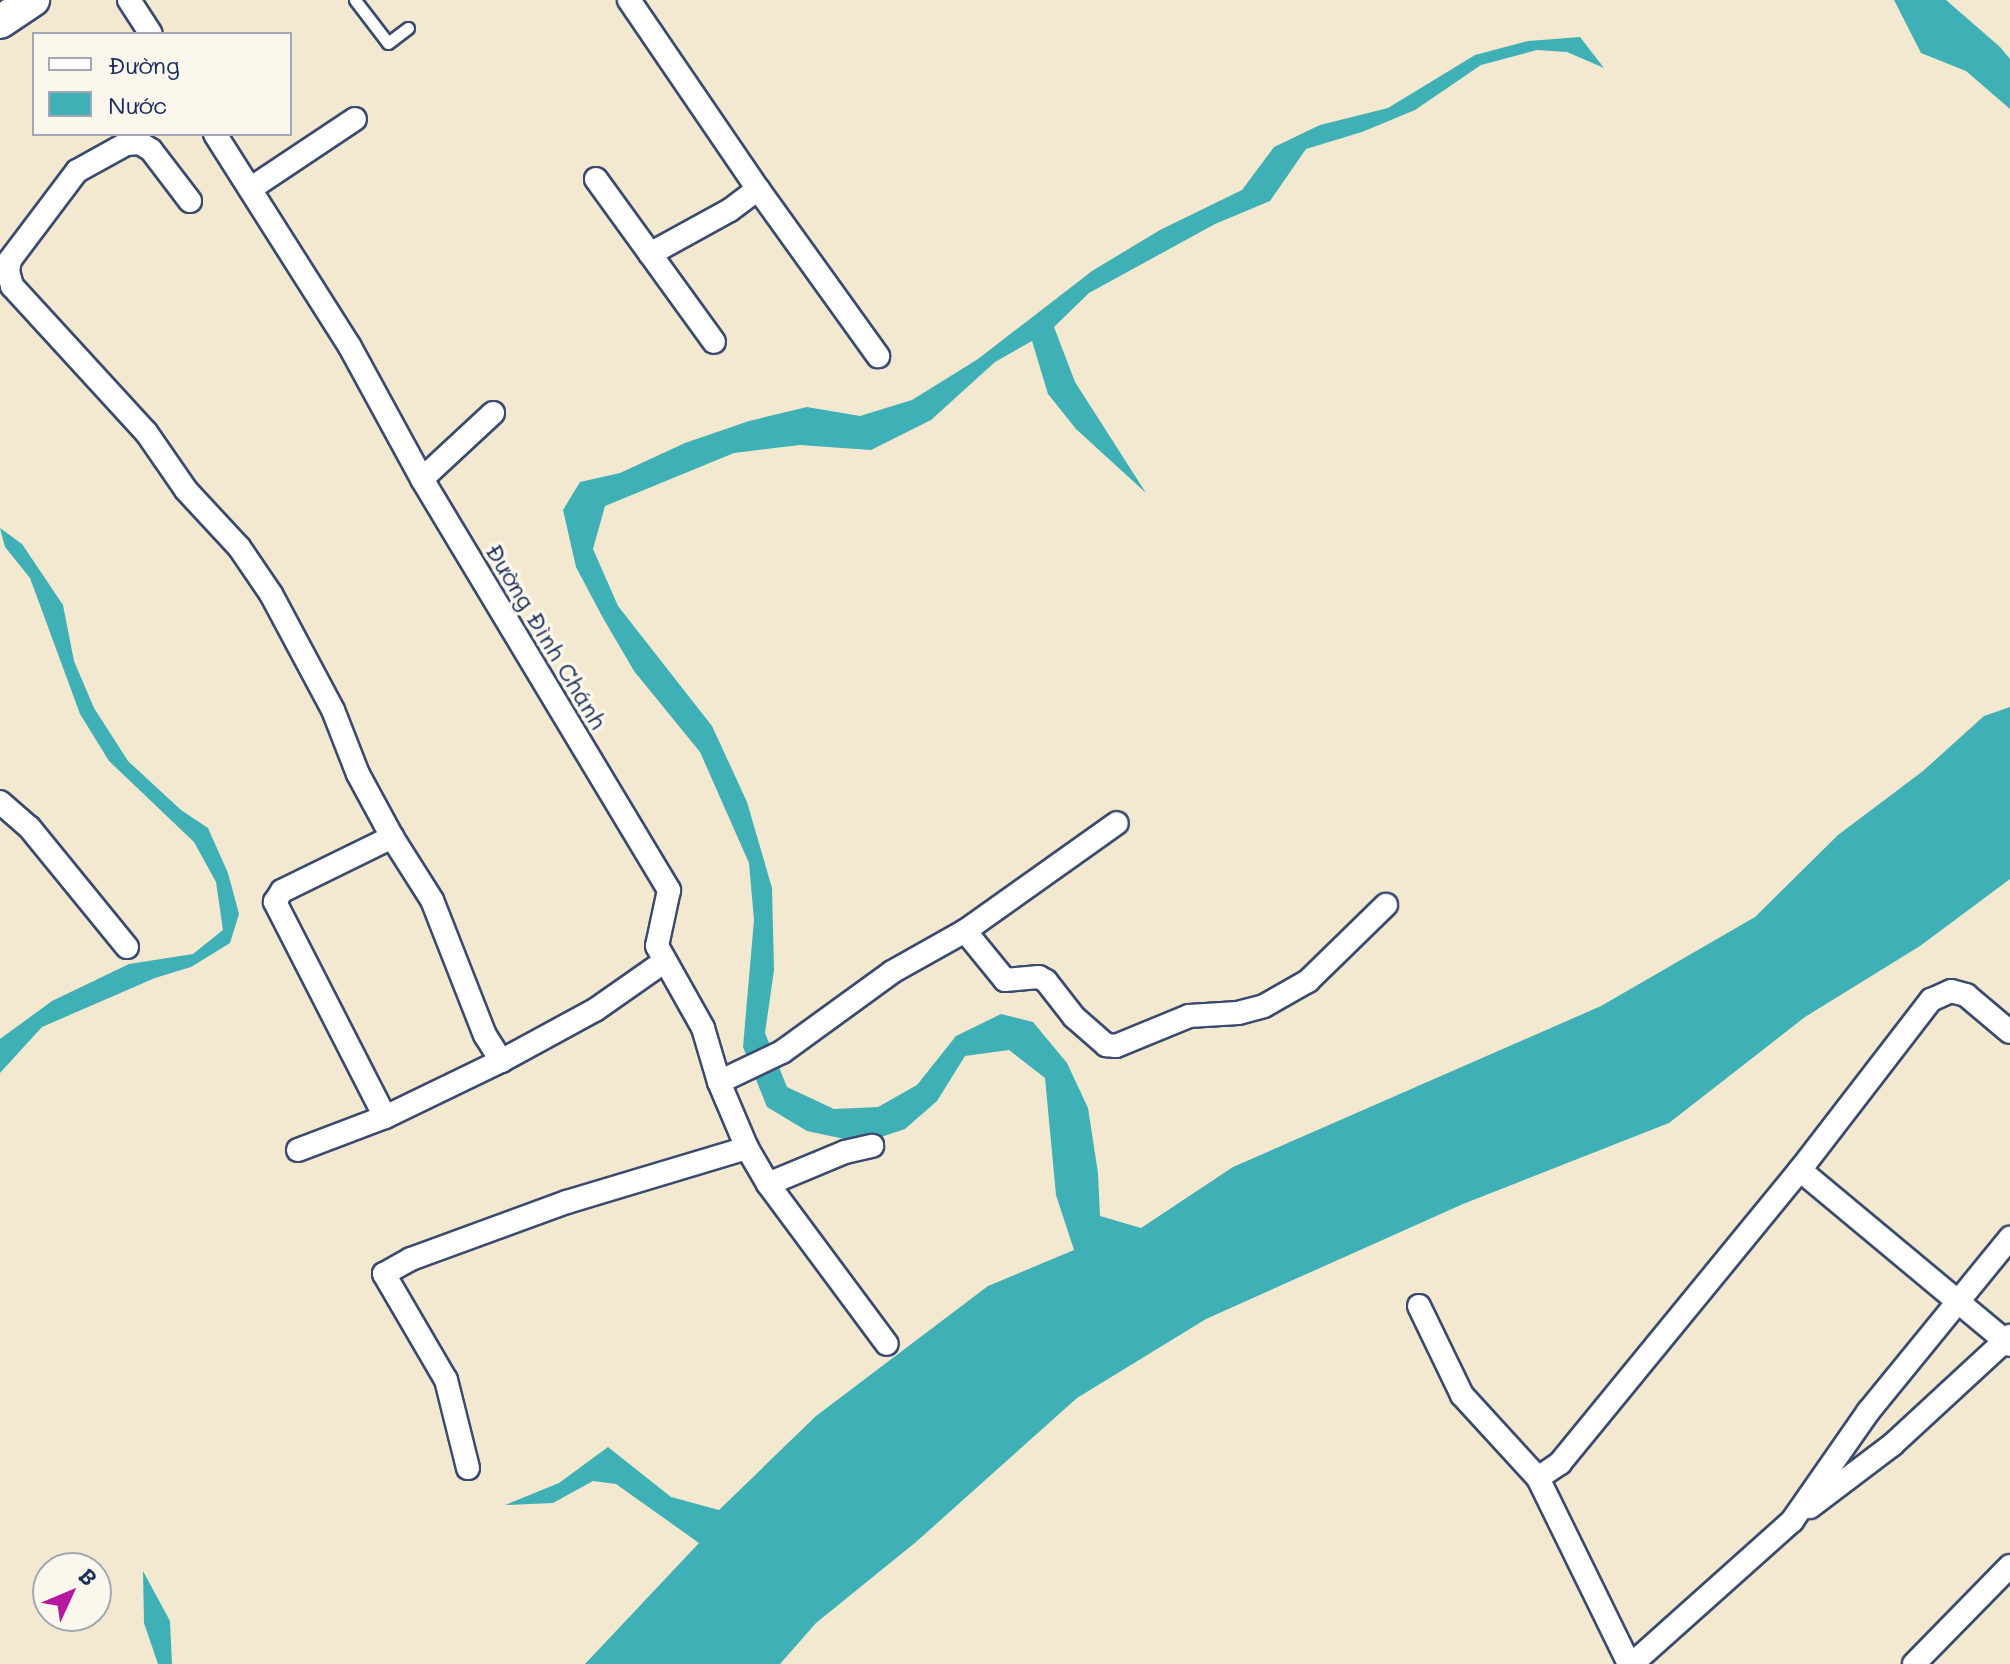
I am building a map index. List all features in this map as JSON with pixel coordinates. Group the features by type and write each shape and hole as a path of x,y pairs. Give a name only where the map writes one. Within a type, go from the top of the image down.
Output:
{"main road":[{"path":"0,22 33,0"}],"street":[{"path":"129,0 150,32"},
{"path":"629,0 758,189 878,356"},
{"path":"250,189 355,119"},
{"name":"Đường Đình Chánh","path":"216,136 350,347 422,479 669,890 657,946 703,1028 719,1082 747,1148 768,1184 887,1344"},
{"path":"190,201 151,150 140,143 126,144 77,171 10,260 8,271 12,286 146,432 186,490 239,547 255,571 333,710 358,774 392,837 432,900 485,1035 501,1061"},
{"path":"596,179 714,342"},
{"path":"650,254 730,210 758,189"},
{"path":"422,479 493,413"},
{"path":"0,802 29,827 127,947"},
{"path":"719,1082 775,1055 892,972 965,931 1117,823"},
{"path":"385,1117 275,902 282,891 392,837"},
{"path":"965,931 1005,980 1039,977 1046,981 1082,1024 1106,1045 1116,1046 1189,1016 1238,1013 1264,1006 1308,981 1386,905"},
{"path":"298,1150 385,1117 501,1061 595,1010 665,961"},
{"path":"1538,1478 1560,1463 1800,1170 1931,1000 1951,991 1966,995 2010,1032"},
{"path":"768,1184 845,1152 872,1146"},
{"path":"468,1468 446,1380 384,1274 411,1259 567,1202 747,1148"},
{"path":"1419,1306 1462,1395 1538,1478 1631,1664 1792,1521 1892,1445 2009,1341 1800,1170"},
{"path":"1792,1521 1868,1412 2010,1238"},
{"path":"1914,1664 2010,1566"}],"lane":[{"path":"355,0 388,43 408,28"}],"water":[{"path":"1894,0 1946,0 2000,47 2010,59 2010,109 1966,71 1921,53"},
{"path":"1580,37 1604,68 1567,52 1537,50 1481,65 1415,110 1362,132 1306,149 1270,201 1215,224 1089,293 1054,327 1075,382 1146,493 1076,429 1048,394 1032,341 995,362 931,420 871,450 800,445 734,453 605,506 593,549 618,606 712,726 747,802 772,888 774,970 765,1033 787,1087 834,1109 878,1107 917,1085 956,1036 1001,1014 1033,1022 1067,1063 1088,1108 1098,1173 1100,1216 1141,1228 1233,1167 1601,1006 1755,917 1838,835 1923,771 1984,716 2010,707 2010,879 1920,946 1805,1017 1669,1123 1463,1204 1206,1319 1077,1398 916,1542 816,1623 780,1664 585,1664 699,1543 616,1484 593,1481 553,1503 505,1505 559,1483 608,1447 671,1497 719,1510 816,1416 988,1286 1074,1250 1056,1195 1045,1078 1009,1050 965,1056 937,1101 905,1129 863,1143 807,1131 767,1107 743,1047 754,920 749,863 700,752 634,671 576,567 563,510 580,482 620,473 685,443 749,421 807,407 860,416 912,400 978,359 1092,271 1160,230 1242,190 1274,147 1320,125 1388,108 1475,55 1528,41"},
{"path":"0,528 22,544 63,605 74,661 94,708 128,761 181,810 208,828 228,873 239,914 230,943 191,967 155,978 42,1027 0,1073 0,1039 52,1001 129,964 193,954 223,930 216,882 194,842 109,761 80,714 30,578 5,547"},
{"path":"143,1571 170,1621 172,1664 158,1664 144,1623"}]}
